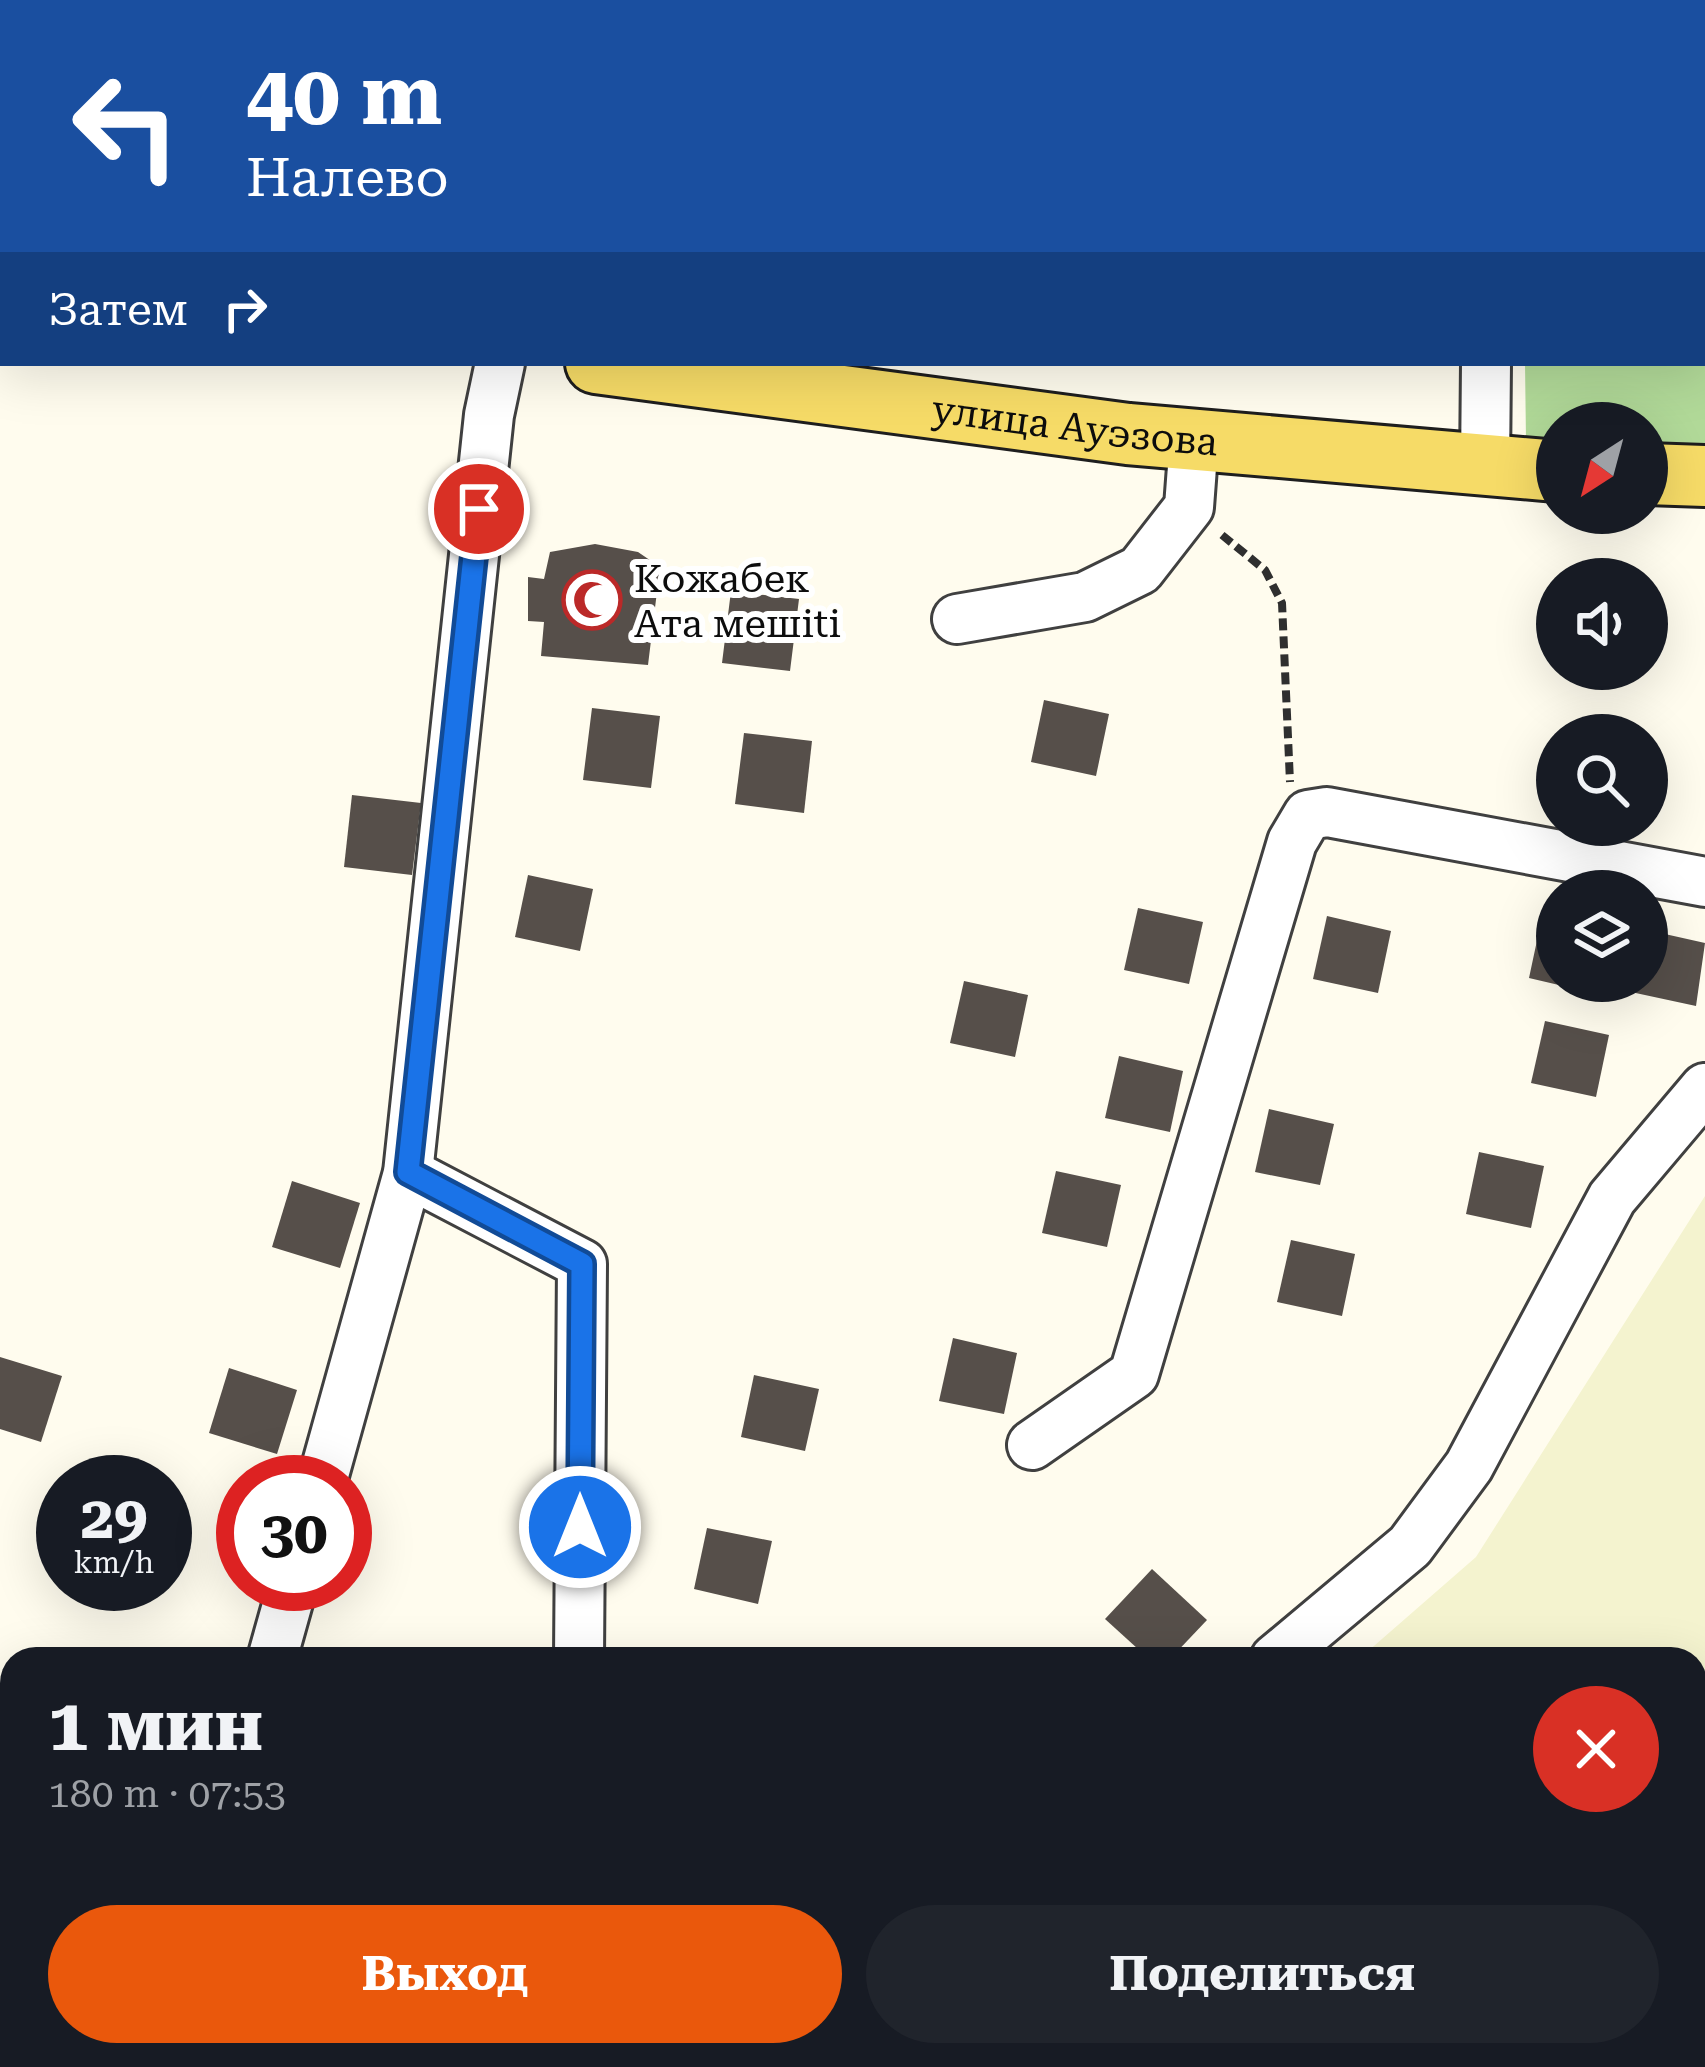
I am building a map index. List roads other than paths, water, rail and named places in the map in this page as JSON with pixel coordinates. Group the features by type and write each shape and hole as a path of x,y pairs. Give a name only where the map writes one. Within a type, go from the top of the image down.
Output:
{"main road":[{"name":"улица Ауэзова","path":"619,366 1194,440 1536,470"},
{"path":"1668,475 1705,476"}],"street":[{"path":"329,1455 408,1172 489,415 499,366"},
{"path":"1485,468 1486,366"},
{"path":"957,619 1085,597 1140,570 1189,507 1194,440"},
{"path":"1032,1445 1134,1375 1292,842 1308,815 1327,812 1705,882"},
{"path":"1289,1647 1410,1546 1469,1466 1612,1198 1705,1088"},
{"path":"408,1172 582,1264 579,1647"},
{"path":"275,1647 285,1611"}],"place":[{"name":"Кожабек Ата мешiti","path":"592,600"}]}
